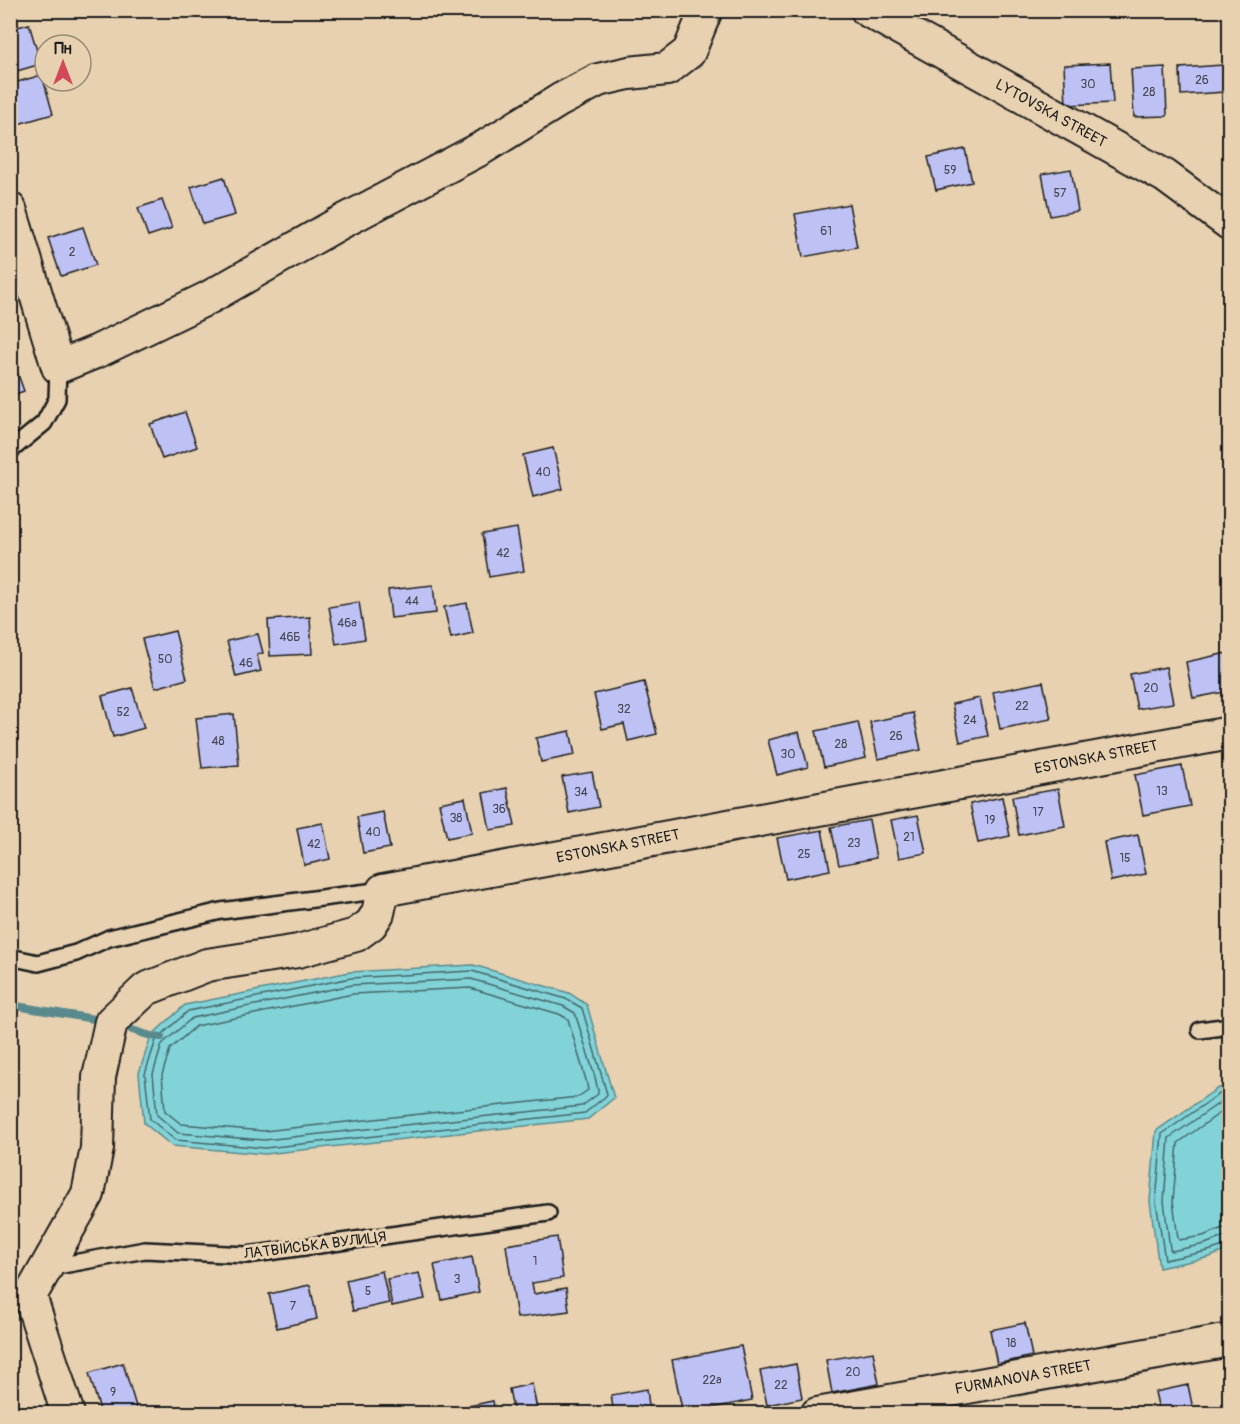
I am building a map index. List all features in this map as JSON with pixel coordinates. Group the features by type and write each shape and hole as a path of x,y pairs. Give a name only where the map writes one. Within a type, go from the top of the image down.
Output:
{"street":[{"path":"10,209 58,367 98,351 208,298 338,224 484,147 560,100 598,80 629,73 668,69 689,52 706,10"},
{"name":"LYTOVSKA STREET","path":"867,10 1165,176 1230,224"},
{"name":"ESTONSKA STREET","path":"383,890 1230,733"},
{"path":"68,1413 25,1296 46,1268 88,1194 97,1148 99,1077 111,1022 146,990 207,965 298,951 356,935 371,924 378,913 383,890"},
{"name":"FURMANOVA STREET","path":"817,1413 1230,1340"}],"lane":[{"path":"10,451 44,423 57,399 58,367"},
{"name":"ESTONSKA STREET","path":"10,957 38,963 76,953 109,938 221,911 383,890"},
{"path":"1200,1030 1230,1026"},
{"name":"ЛАТВIЙСЬКА ВУЛИЦЯ","path":"46,1268 145,1250 247,1255 548,1213"}],"water":[{"path":"473,965 569,993 587,1005 614,1098 588,1119 265,1154 172,1146 144,1123 139,1073 151,1036 185,1005 350,972"},
{"path":"1229,1087 1229,1249 1210,1257 1159,1268 1150,1201 1156,1131 1218,1088"}],"building":[{"path":"29,24 33,37 33,66 10,73 10,29"},
{"path":"1110,63 1113,103 1066,105 1064,65"},
{"path":"1223,65 1225,92 1181,95 1180,68"},
{"path":"1165,67 1167,116 1134,117 1131,69"},
{"path":"33,78 33,93 47,93 53,114 18,124 10,100 10,84"},
{"path":"965,149 972,182 936,190 928,157"},
{"path":"1071,169 1078,211 1050,216 1042,174"},
{"path":"224,177 235,215 203,224 191,187"},
{"path":"162,200 172,228 148,236 138,208"},
{"path":"849,204 857,247 803,257 795,214"},
{"path":"83,227 96,265 61,276 48,238"},
{"path":"10,352 24,391 10,396"},
{"path":"185,412 197,447 162,459 150,424"},
{"path":"553,448 563,489 533,497 523,455"},
{"path":"517,528 524,571 489,577 482,534"},
{"path":"433,585 436,613 391,618 388,590"},
{"path":"359,602 365,639 336,644 329,607"},
{"path":"467,603 473,633 451,638 444,607"},
{"path":"310,617 312,654 270,656 268,620"},
{"path":"175,631 187,679 155,688 142,639"},
{"path":"258,634 263,653 257,655 261,671 236,677 227,641"},
{"path":"1227,653 1230,666 1230,691 1193,698 1186,662"},
{"path":"1166,667 1173,703 1137,709 1130,674"},
{"path":"644,682 657,734 628,741 624,724 602,729 594,694"},
{"path":"1043,682 1051,719 1000,729 993,692"},
{"path":"132,688 144,728 113,737 102,696"},
{"path":"980,698 988,736 960,742 952,704"},
{"path":"913,713 921,750 878,759 870,722"},
{"path":"234,714 239,765 202,768 196,718"},
{"path":"858,722 866,758 824,767 816,731"},
{"path":"570,731 575,755 541,762 536,738"},
{"path":"799,732 808,767 777,775 768,740"},
{"path":"1182,766 1190,806 1143,815 1135,775"},
{"path":"592,772 599,807 569,813 562,777"},
{"path":"507,788 515,826 490,830 483,793"},
{"path":"1058,789 1065,826 1019,835 1012,797"},
{"path":"1002,797 1010,836 978,843 970,804"},
{"path":"465,798 472,833 447,838 439,803"},
{"path":"383,812 390,848 363,853 357,817"},
{"path":"918,815 926,853 899,858 891,820"},
{"path":"869,820 876,858 839,865 831,827"},
{"path":"323,823 330,859 304,865 297,828"},
{"path":"822,830 830,870 786,879 777,838"},
{"path":"1138,835 1146,874 1111,881 1104,842"},
{"path":"557,1237 563,1278 532,1283 534,1294 566,1288 569,1311 517,1318 506,1245"},
{"path":"472,1257 479,1292 442,1300 434,1265"},
{"path":"382,1271 389,1303 353,1311 346,1280"},
{"path":"419,1273 425,1299 392,1306 387,1279"},
{"path":"310,1285 317,1319 277,1328 269,1294"},
{"path":"1025,1323 1032,1356 997,1364 990,1330"},
{"path":"741,1346 752,1400 683,1414 672,1360"},
{"path":"873,1352 879,1384 832,1393 826,1360"},
{"path":"123,1363 137,1410 125,1414 101,1414 89,1373"},
{"path":"796,1364 802,1398 767,1405 760,1371"},
{"path":"532,1384 538,1414 514,1414 509,1389"},
{"path":"1188,1385 1194,1414 1160,1414 1155,1392"},
{"path":"10,1386 19,1414 10,1414"},
{"path":"647,1389 650,1414 614,1414 611,1395"},
{"path":"493,1401 495,1414 450,1414 449,1410"}],"waterway":[{"path":"10,1005 100,1020"},
{"path":"132,1030 161,1037"}]}
